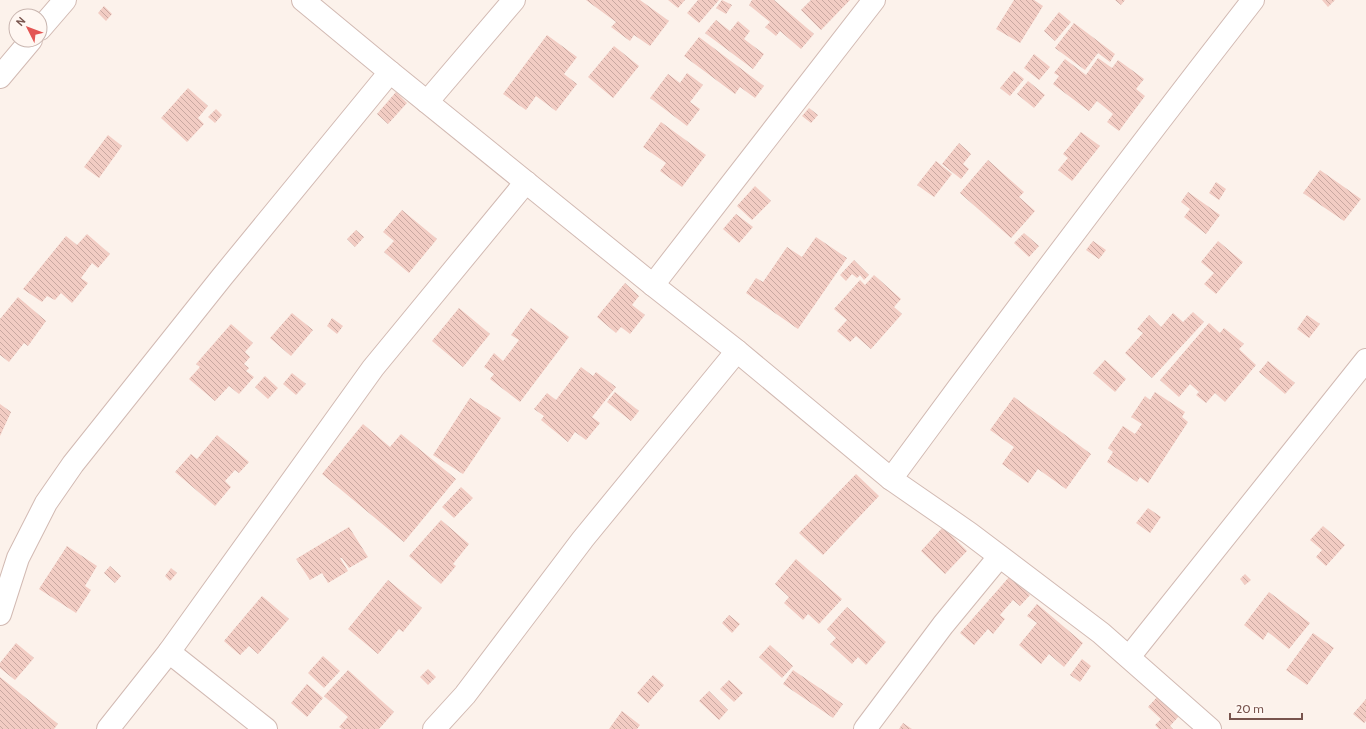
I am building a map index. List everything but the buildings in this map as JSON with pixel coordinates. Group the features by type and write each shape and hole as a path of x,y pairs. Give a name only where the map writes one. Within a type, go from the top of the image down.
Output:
{"street":[{"path":"48,20 65,0"},
{"path":"303,0 652,285 737,351 892,479 969,534 1095,628 1210,729"},
{"path":"427,102 514,0"},
{"path":"652,285 874,0"},
{"path":"892,479 1000,330 1158,121 1253,0"},
{"path":"0,77 24,48"},
{"path":"0,614 18,558 46,503 73,464 222,277 390,72"},
{"path":"108,729 169,652 373,368 526,182"},
{"path":"434,729 465,695 583,539 737,351"},
{"path":"1129,657 1366,360"},
{"path":"864,729 943,625 999,557"},
{"path":"169,652 266,729"}]}
